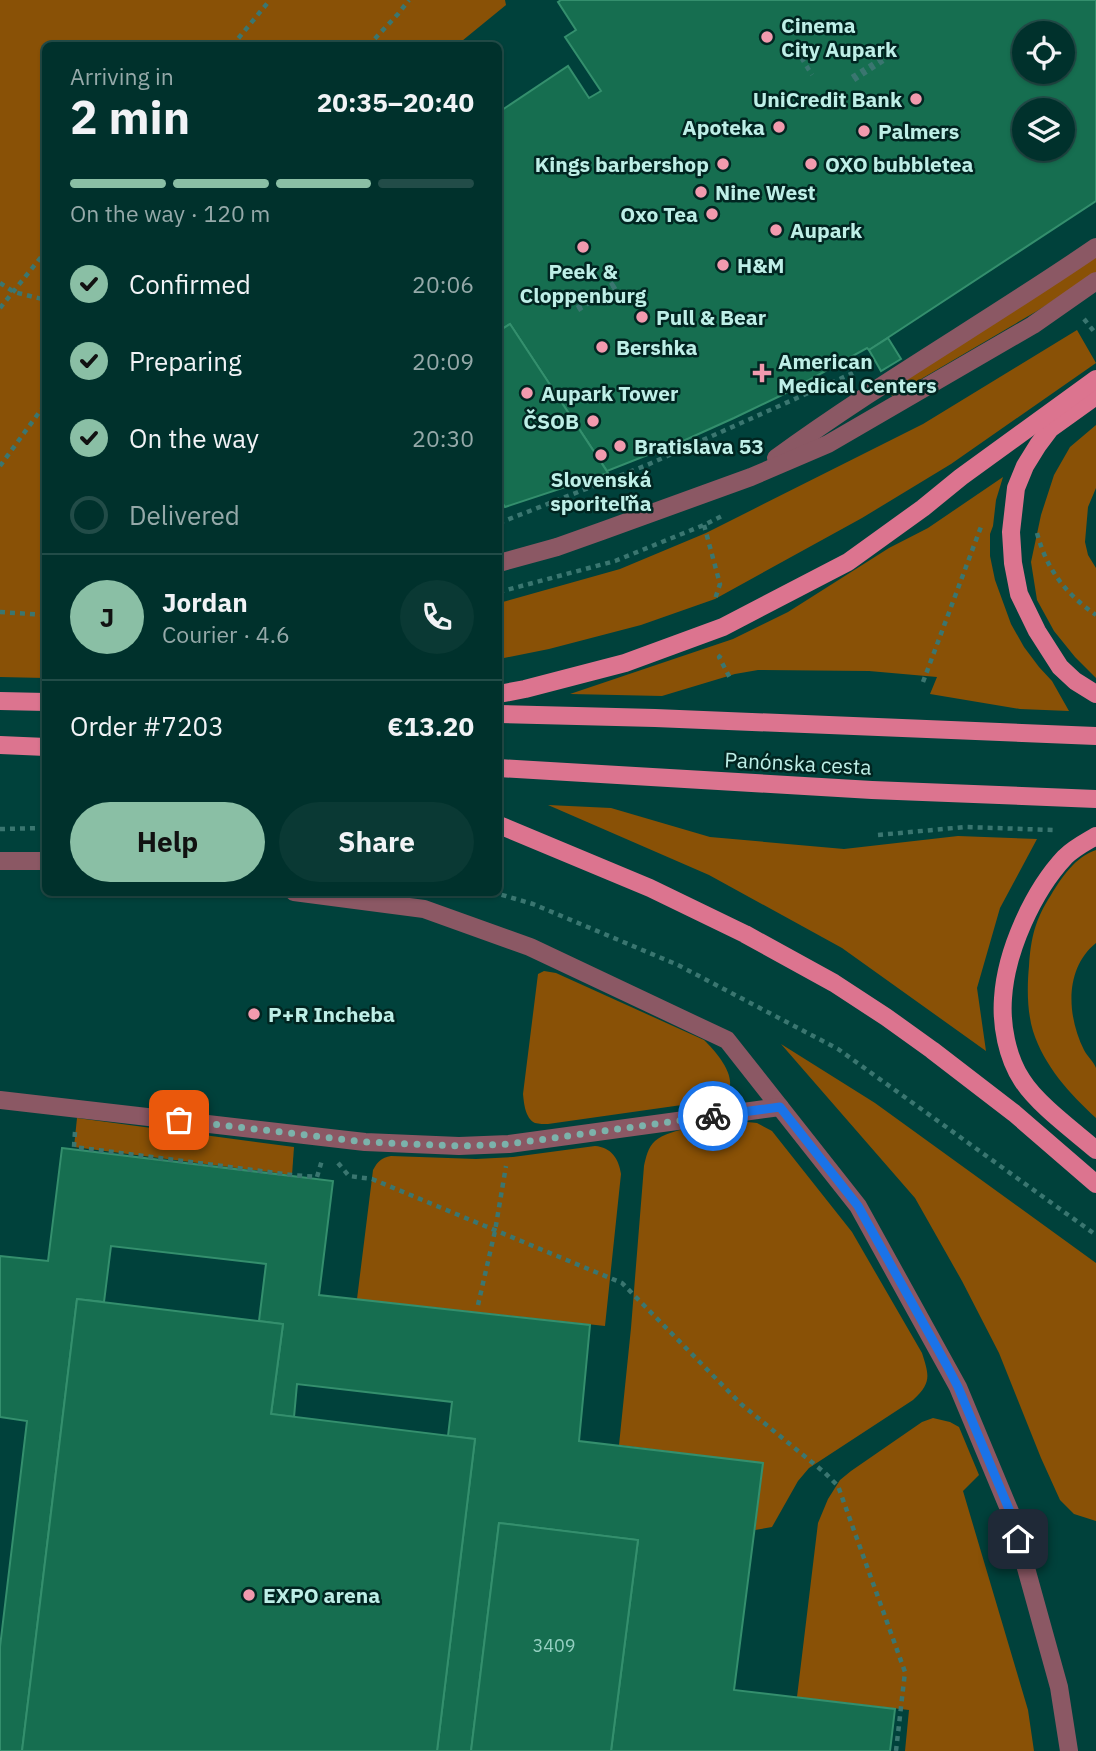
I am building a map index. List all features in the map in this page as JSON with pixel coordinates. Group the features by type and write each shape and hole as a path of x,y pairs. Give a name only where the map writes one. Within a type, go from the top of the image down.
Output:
{"main road":[{"path":"502,693 625,663 723,627 848,562 1096,379"},
{"path":"1096,396 1050,429 1038,444 1016,488 1011,532 1018,594 1037,631 1060,667 1075,681 1096,694"},
{"path":"0,701 42,702"},
{"name":"Panónska cesta","path":"502,714 1096,736"},
{"path":"0,745 42,747"},
{"name":"Panónska cesta","path":"502,768 776,785 1096,799"},
{"path":"502,826 662,894 744,933 834,983 886,1017 1014,1113 1096,1184"},
{"path":"1096,836 1066,856 1041,891 1017,940 1002,999 1004,1031 1022,1080 1031,1093 1096,1150"}],"lane":[{"path":"751,477 830,418 1096,247"},
{"path":"502,562 557,547 751,477 828,444 1033,325 1096,281"},
{"path":"0,861 42,861"},
{"path":"324,896 424,909 530,947 727,1040 858,1206 958,1387 1011,1514 1059,1687 1069,1751"},
{"path":"0,1100 365,1142 459,1146 509,1144 780,1107"}],"path":[{"path":"235,42 270,0"},
{"path":"372,42 409,0"},
{"path":"796,49 812,75"},
{"path":"853,78 891,54"},
{"path":"0,308 42,256"},
{"path":"0,282 14,292 42,299"},
{"path":"578,309 615,285"},
{"path":"1081,315 1096,334"},
{"path":"502,522 646,465 862,369"},
{"path":"0,466 42,408"},
{"path":"548,494 550,503"},
{"path":"923,682 982,524"},
{"path":"704,525 720,584 716,599"},
{"path":"1035,527 1047,562 1058,580 1079,603 1096,615"},
{"path":"0,612 42,615"},
{"path":"730,650 719,657 730,678"},
{"path":"878,835 965,827 1053,830"},
{"path":"0,829 42,828"},
{"path":"502,895 533,904 678,965 838,1049 1096,1235"},
{"path":"78,1108 74,1147 317,1177 323,1155"},
{"path":"478,1306 495,1231 509,1144"},
{"path":"334,1158 349,1176 372,1179 622,1283 741,1404 838,1486 905,1672 896,1751"}],"shaded area":[{"path":"0,0 505,0 506,5 461,42 42,42 42,678 0,677"},
{"path":"1096,257 1096,273 892,396 888,391"},
{"path":"1077,330 1096,363 951,464 862,518 715,599 641,625 502,658 502,602 620,569 706,533 923,424"},
{"path":"1096,425 1096,488 1088,507 1085,542 1088,555 1096,568 1096,678 1054,631 1037,600 1031,562 1041,515 1054,475 1070,447"},
{"path":"1003,477 990,534 990,556 995,580 1011,624 1024,647 1052,681 1069,711 1020,709 930,694 937,677 869,671 758,670 735,674 662,696 570,694 733,639 788,612 889,548 928,528"},
{"path":"548,805 611,808 710,837 844,849 958,836 1037,839 1000,908 977,988 986,1051 842,948 709,875"},
{"path":"1096,850 1096,943 1078,966 1074,979 1072,1008 1078,1037 1096,1068 1096,1118 1051,1068 1038,1044 1031,1023 1028,974 1031,946 1041,913 1070,868 1082,857"},
{"path":"544,971 556,973 704,1040 724,1064 730,1082 728,1090 722,1097 710,1101 548,1124 535,1123 527,1114 523,1094 538,974"},
{"path":"781,1044 875,1103 1096,1263 1096,1521 1074,1514 1060,1500 999,1353 915,1198"},
{"path":"77,1118 294,1147 292,1175 74,1147"},
{"path":"737,1121 757,1123 772,1131 852,1232 922,1353 927,1373 923,1389 913,1400 809,1468 798,1481 772,1527 755,1530 763,1463 619,1445 644,1166 648,1152 662,1136 694,1127"},
{"path":"595,1146 606,1149 613,1155 621,1174 605,1326 357,1299 373,1170 382,1159 391,1156 476,1159 513,1157"},
{"path":"933,1418 959,1427 979,1475 963,1491 1028,1710 1034,1751 905,1751 909,1710 797,1697 818,1523 828,1499 840,1480 851,1471 922,1422"}],"building":[{"name":"Aupark","path":"561,0 1096,0 1096,201 869,350 867,348 734,418 607,471 510,324 502,329 502,110 568,66 589,98 601,91 565,37 576,30 558,2"},
{"name":"Aupark Tower","path":"510,324 608,473 505,507 502,502 502,329"},
{"path":"888,338 901,359 881,371 869,350"},
{"path":"62,1148 333,1181 319,1295 590,1325 579,1441 763,1463 734,1690 895,1709 890,1751 611,1751 638,1540 499,1523 471,1751 437,1751 475,1439 448,1436 452,1402 297,1384 294,1417 271,1414 283,1324 259,1321 266,1264 111,1246 104,1302 77,1299 22,1751 0,1751 0,1647 27,1421 0,1417 0,1256 48,1261"},
{"name":"EXPO arena","path":"77,1299 283,1324 271,1414 475,1439 437,1751 22,1751"},
{"path":"499,1523 638,1540 611,1751 471,1751"}],"way so far":[{"path":"179,1120 365,1142 459,1146 509,1144 713,1116"}],"place":[{"name":"Cinema City Aupark","path":"767,37"},
{"name":"UniCredit Bank","path":"916,99"},
{"name":"Apoteka","path":"779,127"},
{"name":"Palmers","path":"864,131"},
{"name":"Kings barbershop","path":"723,164"},
{"name":"OXO bubbletea","path":"811,164"},
{"name":"Nine West","path":"701,192"},
{"name":"Oxo Tea","path":"712,214"},
{"name":"Aupark","path":"776,230"},
{"name":"Peek & Cloppenburg","path":"583,247"},
{"name":"H&M","path":"723,265"},
{"name":"Pull & Bear","path":"642,317"},
{"name":"Bershka","path":"602,347"},
{"name":"American Medical Centers","path":"762,373"},
{"name":"Aupark Tower","path":"527,393"},
{"name":"ČSOB","path":"593,421"},
{"name":"Bratislava 53","path":"620,446"},
{"name":"Slovenská sporiteľňa","path":"601,455"},
{"name":"P+R Incheba","path":"254,1014"},
{"name":"EXPO arena","path":"249,1595"}],"route":[{"path":"713,1116 780,1107 858,1206 958,1387 1011,1514 1018,1539"}]}
